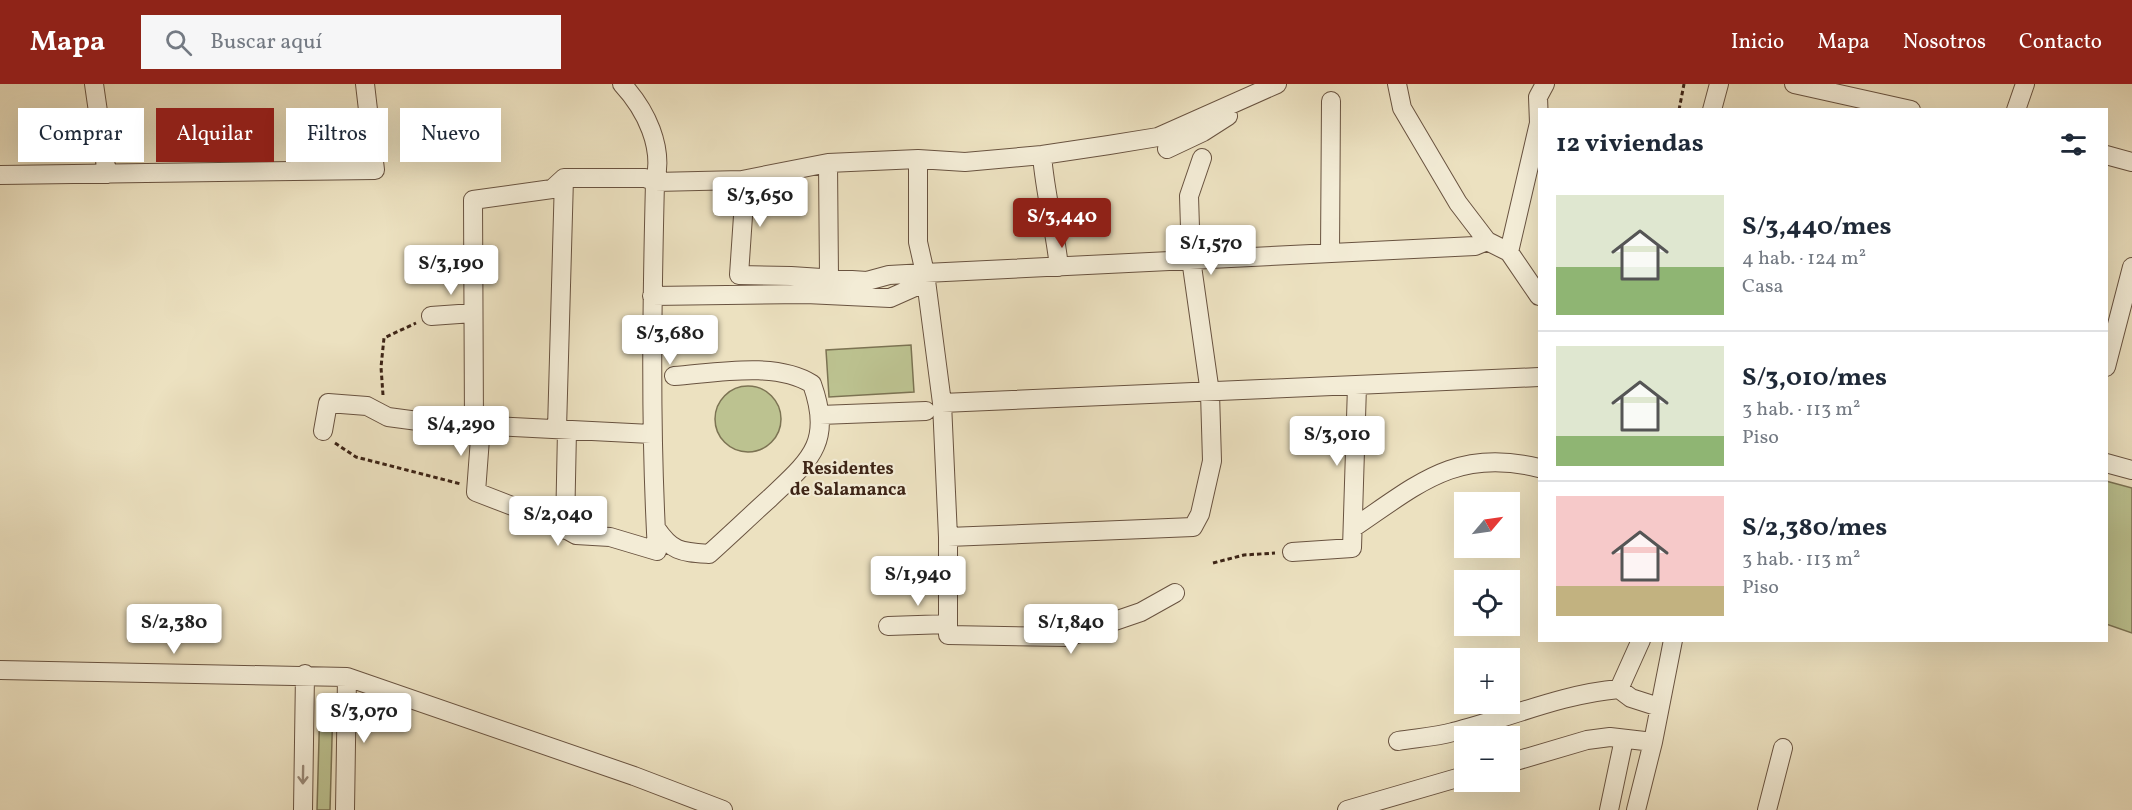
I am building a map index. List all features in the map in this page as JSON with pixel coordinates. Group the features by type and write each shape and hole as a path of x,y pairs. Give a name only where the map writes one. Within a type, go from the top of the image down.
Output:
{"street":[{"path":"94,84 107,174"},
{"path":"0,175 375,170 365,84"},
{"path":"622,84 642,110 653,135 659,167 655,182 651,434 657,552 610,537 576,535 551,521 476,492 478,425 473,313 473,200 552,189 564,178 645,178 655,182 742,180 828,163 918,159 965,162 1042,155 1158,137 1276,84"},
{"path":"1167,149 1203,132 1276,84"},
{"path":"1397,84 1402,108 1458,203 1487,241 1509,252 1538,296"},
{"path":"1538,108 1538,97 1545,84"},
{"path":"1713,108 1719,84"},
{"path":"1794,84 1903,108"},
{"path":"2017,108 2025,84"},
{"path":"1330,252 1331,101"},
{"path":"1509,252 1538,127"},
{"path":"1042,155 1044,187 1055,232 1059,267"},
{"path":"2108,156 2132,162"},
{"path":"948,537 1193,527 1200,514 1212,461 1210,393 1191,259 1189,196 1202,158"},
{"path":"918,159 918,242 925,273 942,403 948,537 948,634 1068,637 1141,612 1175,593"},
{"path":"828,163 829,278"},
{"path":"564,178 562,430 565,530"},
{"path":"742,180 743,216 739,275 867,281 897,274 1475,246 1487,241"},
{"path":"2108,359 2132,267"},
{"path":"652,296 806,294 890,298 917,286 925,273"},
{"path":"431,316 473,313"},
{"path":"655,526 668,546 690,553 709,554 800,471 813,453 820,415 812,384 790,372 768,370 674,376"},
{"path":"942,403 1538,377"},
{"path":"1292,552 1352,548 1357,386"},
{"path":"323,431 328,403 367,406 388,417 418,421 440,419 478,425 651,434"},
{"path":"820,415 926,411"},
{"path":"1353,528 1431,476 1447,469 1507,462 1538,468"},
{"path":"2108,464 2132,470"},
{"path":"888,626 948,624"},
{"path":"1619,689 1640,642"},
{"path":"1636,810 1653,742 1673,642"},
{"path":"0,670 305,674 347,677 634,776 723,810"},
{"path":"303,810 305,674"},
{"path":"345,810 347,677"},
{"path":"1398,741 1451,733 1550,702 1591,692 1619,689 1630,698 1659,707"},
{"path":"1520,760 1587,740 1624,738 1653,742"},
{"path":"1609,810 1624,738"},
{"path":"1767,810 1783,748"},
{"path":"1347,810 1454,779"}],"path":[{"path":"1679,108 1684,84"},
{"path":"383,395 381,367 384,338 431,316"},
{"path":"323,431 356,457 459,483 476,492"},
{"path":"1213,563 1244,555 1292,552"}],"green space":[{"path":"911,345 914,392 829,397 826,350"},
{"path":"754,386 772,395 779,406 781,419 779,432 772,443 761,450 742,452 724,443 717,432 715,413 724,395 735,388"},
{"path":"2108,482 2132,488 2132,633 2108,625"},
{"path":"320,703 333,704 330,810 317,810"}],"district":[{"name":"Residentes de Salamanca","path":"848,479"}]}
